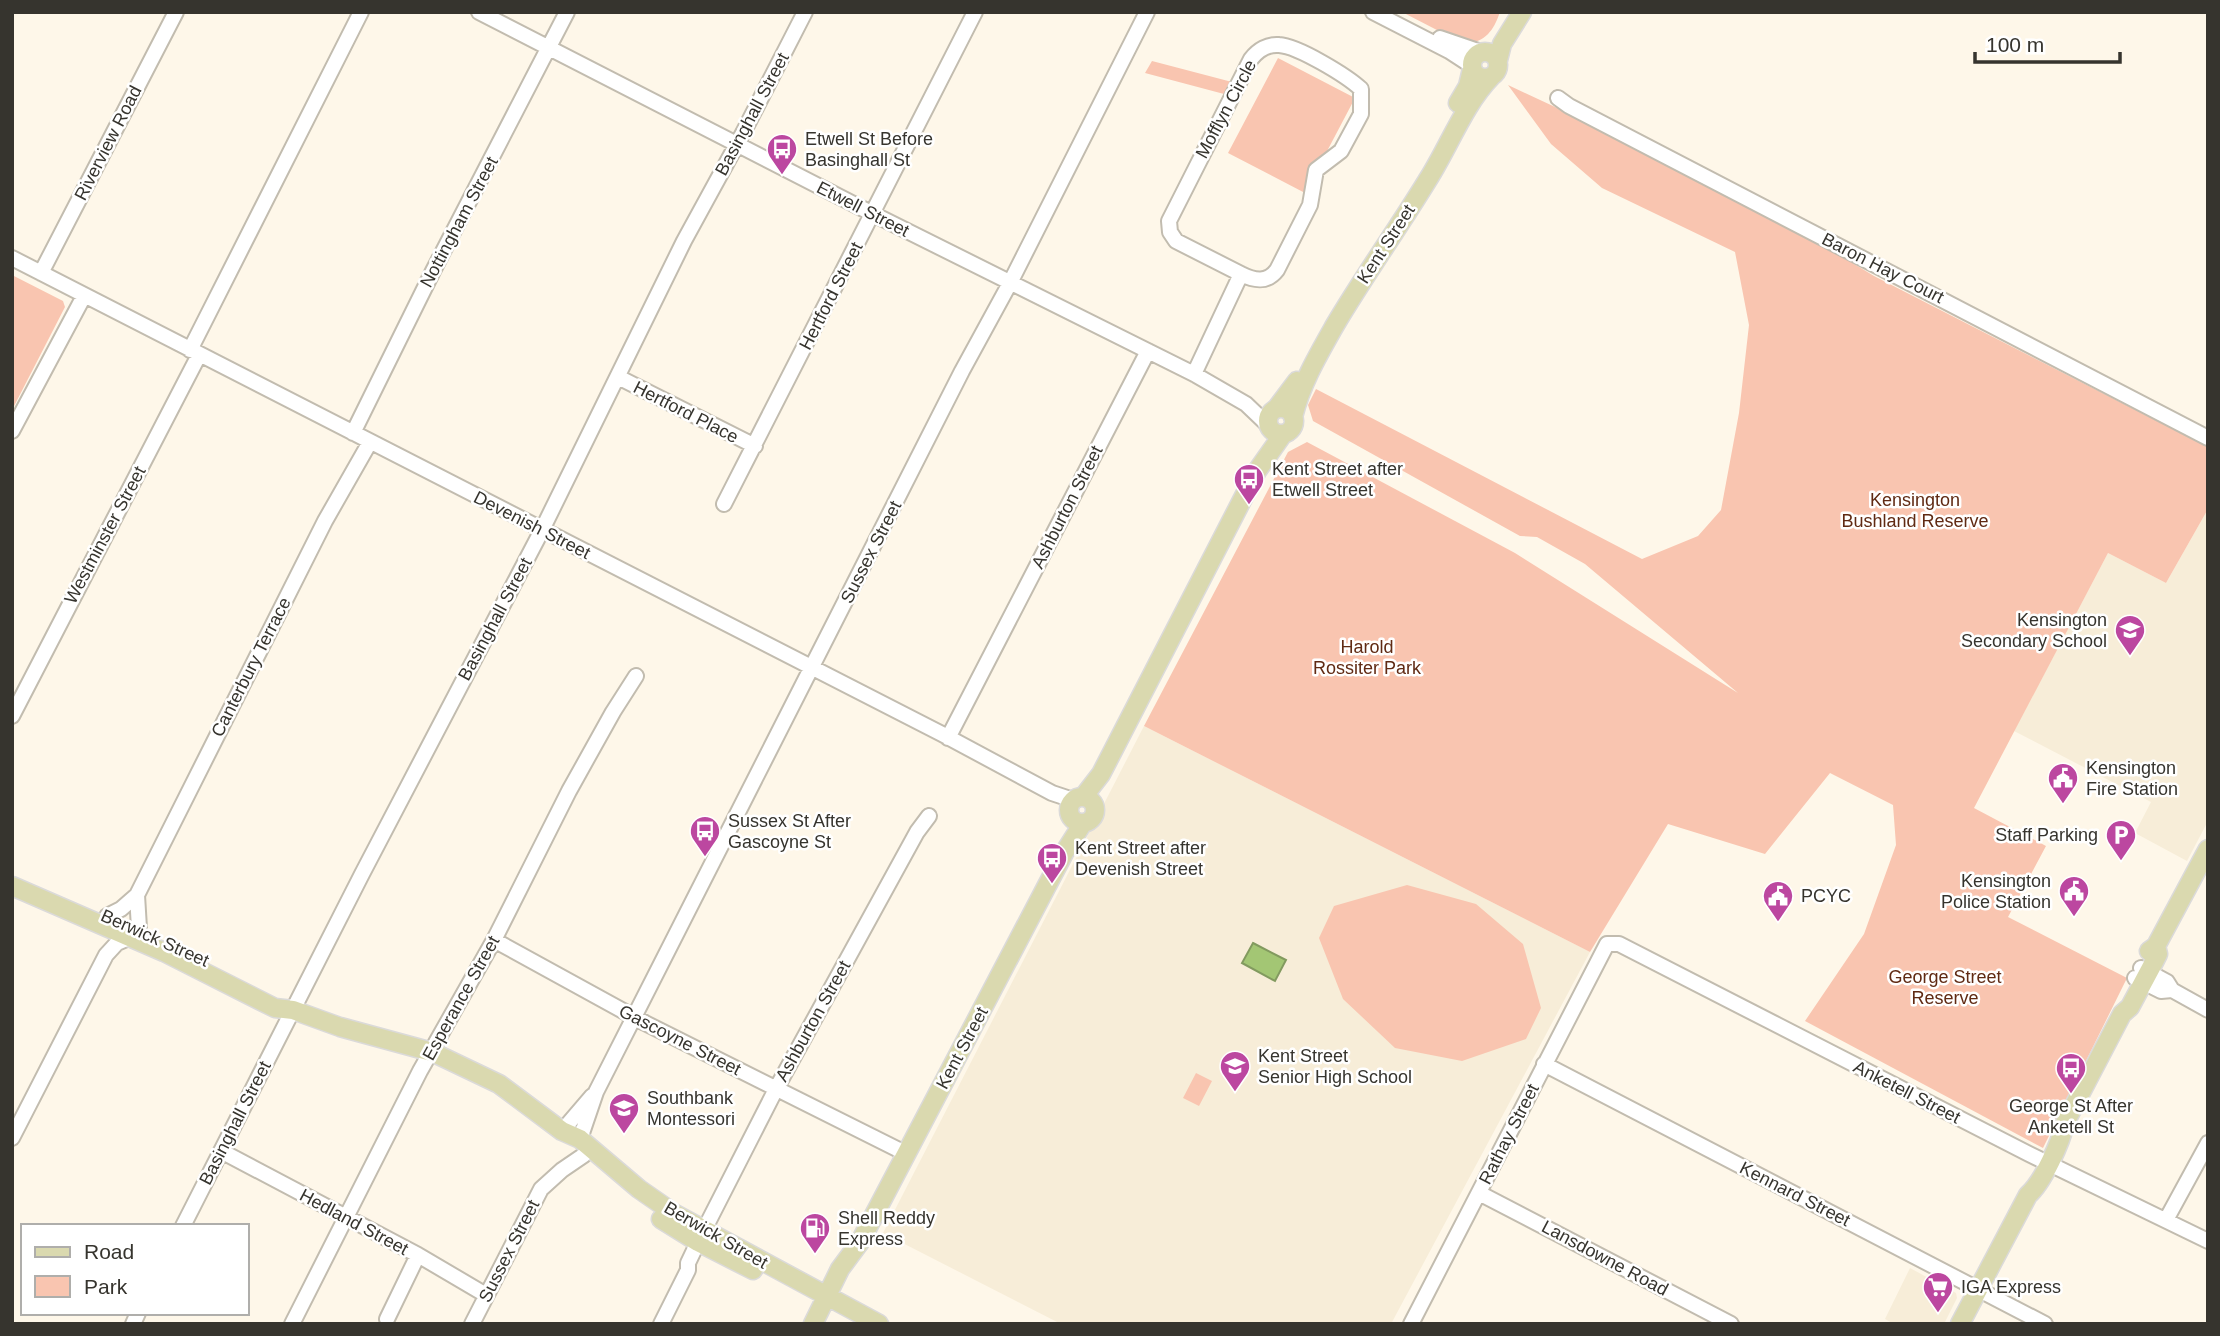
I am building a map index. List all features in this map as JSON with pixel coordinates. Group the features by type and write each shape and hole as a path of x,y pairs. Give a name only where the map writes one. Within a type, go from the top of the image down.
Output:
{"main road":[{"name":"Kent Street","path":"813,1324 828,1308 840,1269 860,1242 1064,853 1079,808 1101,774 1264,458 1274,421 1353,281 1432,153 1510,12"},
{"name":"Kent Street","path":"1274,421 1287,410 1293,417 1305,380 1330,334 1442,157 1468,105 1483,63 1499,52 1506,35 1522,12"},
{"path":"1960,1324 2028,1195 2026,1186 2045,1161 2057,1128 2065,1123 2122,1014 2130,1007 2142,975 2158,954 2157,946 2208,849"},
{"name":"Berwick Street","path":"12,874 105,920 281,998 293,1010 340,1027 432,1052 499,1084 703,1240 858,1324"},
{"name":"Berwick Street","path":"12,886 105,920"},
{"name":"Berwick Street","path":"828,1308 879,1324"}],"street":[{"name":"Riverview Road","path":"41,273 176,12"},
{"name":"Westminster Street","path":"12,716 361,12"},
{"name":"Etwell Street","path":"479,12 873,214 1194,374 1274,421"},
{"name":"Nottingham Street","path":"353,433 430,275 567,12"},
{"name":"Basinghall Street","path":"184,1224 542,530 684,242 805,12"},
{"name":"Hertford Street","path":"724,504 975,12"},
{"name":"Sussex Street","path":"472,1324 541,1189 582,1147 596,1092 1147,12"},
{"path":"1373,12 1449,51 1483,63"},
{"path":"1388,12 1483,63"},
{"name":"Mofflyn Circle","path":"1281,45 1352,80 1361,89 1362,107 1341,150 1316,170 1310,205 1277,270 1262,280 1250,279 1241,274 1180,243 1170,232 1169,221 1251,59 1267,46 1281,45"},
{"name":"Baron Hay Court","path":"1558,98 2208,438"},
{"name":"Devenish Street","path":"12,258 948,738 1079,808"},
{"path":"1194,374 1241,274"},
{"path":"12,431 84,296"},
{"name":"Ashburton Street","path":"948,738 1148,351"},
{"name":"Hertford Place","path":"618,377 755,446"},
{"name":"Canterbury Terrace","path":"105,920 137,895 326,521 370,442"},
{"name":"Esperance Street","path":"292,1324 432,1052 494,940 569,791 636,676"},
{"name":"Ashburton Street","path":"661,1324 688,1270 695,1266 703,1240 776,1089 917,832 929,816"},
{"path":"12,1138 106,955 117,943 135,933 137,895"},
{"path":"105,920 106,955"},
{"name":"Gascoyne Street","path":"494,940 634,1017 907,1154"},
{"name":"Rathay Street","path":"1411,1324 1607,944"},
{"name":"Anketell Street","path":"1607,944 1619,944 2208,1241"},
{"path":"2142,975 2167,982 2172,990 2208,1010"},
{"name":"Kennard Street","path":"1544,1064 2045,1324"},
{"name":"Sussex Street","path":"562,1131 596,1092"},
{"path":"2166,1220 2208,1143"},
{"name":"Hedland Street","path":"221,1151 418,1255 486,1295"},
{"name":"Lansdowne Road","path":"1479,1193 1731,1324"},
{"path":"387,1319 418,1255"}],"shaded area":[{"name":"Kensington Secondary School","path":"2208,509 2208,821 2187,861 2135,833 2151,802 2014,731 2108,553 2166,583"},
{"name":"Kent Street Senior High School","path":"1144,726 1590,952 1391,1324 1061,1324 883,1233"},
{"path":"1253,943 1286,960 1275,981 1242,963"},
{"path":"1910,1268 1956,1293 1957,1298 1944,1324 1894,1324 1885,1319"}],"green space":[{"path":"1402,12 1500,12 1488,34 1479,41 1466,45"},
{"path":"1278,58 1355,98 1305,193 1228,153"},
{"path":"1152,61 1232,82 1224,94 1145,73"},
{"path":"1508,85 1727,187 1874,276 2208,447 2208,509 2166,583 2108,553 1974,808 2046,846 2008,917 2127,978 2043,1148 1805,1021 1864,934 1896,845 1893,805 1830,773 1765,854 1668,824 1590,952 1144,726 1288,452 1307,442 1515,553 1738,693 1585,564 1537,537 1520,536 1313,421 1308,405 1316,389 1642,559 1698,536 1721,510 1739,413 1749,325 1735,252 1602,188 1551,144"},
{"path":"12,275 63,301 65,307 12,410"},
{"path":"1407,885 1476,904 1523,944 1541,1008 1526,1039 1462,1061 1395,1048 1343,999 1319,938 1334,906"},
{"path":"1196,1073 1212,1081 1199,1106 1183,1098"}],"place":[{"name":"Etwell St Before Basinghall St","path":"782,176"},
{"name":"Kent Street after Etwell Street","path":"1249,506"},
{"name":"Kensington Secondary School","path":"2130,657"},
{"name":"Kensington Fire Station","path":"2063,805"},
{"name":"Sussex St After Gascoyne St","path":"705,858"},
{"name":"Staff Parking","path":"2121,862"},
{"name":"Kent Street after Devenish Street","path":"1052,885"},
{"name":"Kensington Police Station","path":"2074,918"},
{"name":"PCYC","path":"1778,923"},
{"name":"Kent Street Senior High School","path":"1235,1093"},
{"name":"George St After Anketell St","path":"2071,1095"},
{"name":"Southbank Montessori","path":"624,1135"},
{"name":"Shell Reddy Express","path":"815,1255"},
{"name":"IGA Express","path":"1938,1314"}],"park label":[{"name":"Kensington Bushland Reserve","path":"1915,510"},
{"name":"Harold Rossiter Park","path":"1367,657"},
{"name":"George Street Reserve","path":"1945,988"}]}
